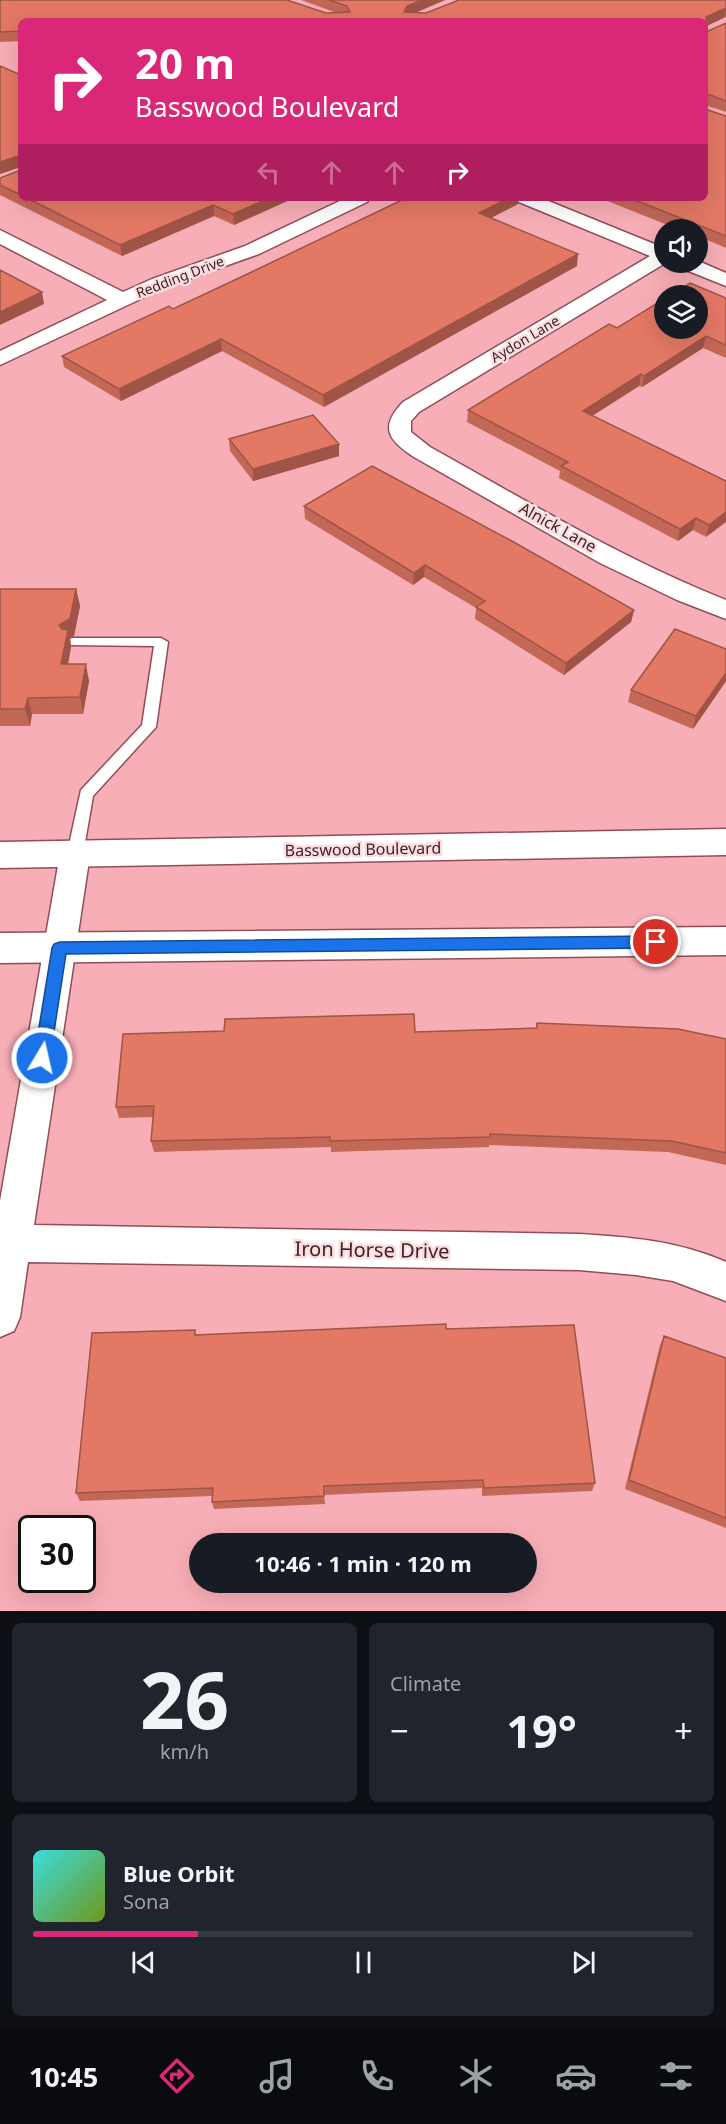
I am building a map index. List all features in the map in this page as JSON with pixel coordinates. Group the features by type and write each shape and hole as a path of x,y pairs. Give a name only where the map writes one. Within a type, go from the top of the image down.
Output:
{"main road":[{"name":"Basswood Boulevard","path":"0,855 726,842"},
{"path":"0,948 726,941"}],"street":[{"name":"Redding Drive","path":"0,358 176,276 252,250 355,201"},
{"path":"532,201 654,252"},
{"path":"0,236 122,300"},
{"name":"Aydon Lane","path":"399,430 402,414 411,407 654,262"},
{"path":"708,272 726,280"},
{"name":"Alnick Lane","path":"399,430 402,437 422,452 631,568 667,586 726,610"},
{"path":"0,1317 6,1243 75,854"},
{"name":"Iron Horse Drive","path":"6,1243 393,1251 579,1252 642,1256 707,1272 726,1282"}],"lane":[{"path":"72,642 161,642 149,727 86,794 75,854"}],"building":[{"path":"0,0 287,0 326,13 350,12 347,6 329,0 422,0 407,6 404,12 426,13 459,0 726,0 726,8 706,18 18,18 18,31 0,32"},
{"path":"726,23 726,101 708,94 708,31"},
{"path":"0,66 18,74 18,156 0,162"},
{"path":"708,110 726,116 726,236 708,229 708,219 683,219 638,201 708,201"},
{"path":"18,171 18,194 0,185 0,178"},
{"path":"33,201 262,201 233,214 213,205 120,245"},
{"path":"400,201 503,201 479,213 578,254 323,395 221,339 119,389 62,356 169,306 173,309"},
{"path":"0,270 42,292 0,312"},
{"path":"708,290 726,298 726,345 708,337"},
{"path":"654,305 654,339 701,339 644,376 641,374 583,411 726,481 726,512 709,525 696,518 680,529 561,466 568,462 468,410 609,324 617,328"},
{"path":"313,415 339,444 253,469 229,439"},
{"path":"372,466 634,610 566,663 476,607 485,601 425,565 414,573 304,506"},
{"path":"0,589 76,589 70,619 59,625 62,629 68,630 61,664 86,664 80,697 28,698 25,709 0,709"},
{"path":"675,629 726,649 726,673 696,716 631,690"},
{"path":"414,1014 415,1032 537,1028 537,1023 678,1029 726,1039 726,1153 672,1141 490,1134 490,1137 330,1141 330,1137 151,1141 154,1106 116,1107 123,1034 224,1031 225,1019"},
{"path":"446,1324 446,1329 574,1325 595,1483 484,1488 483,1480 324,1486 324,1496 212,1502 213,1488 76,1493 92,1333 195,1330 195,1335"},
{"path":"664,1336 726,1358 726,1518 629,1480"}],"route":[{"path":"42,1058 60,948 656,942"}]}
